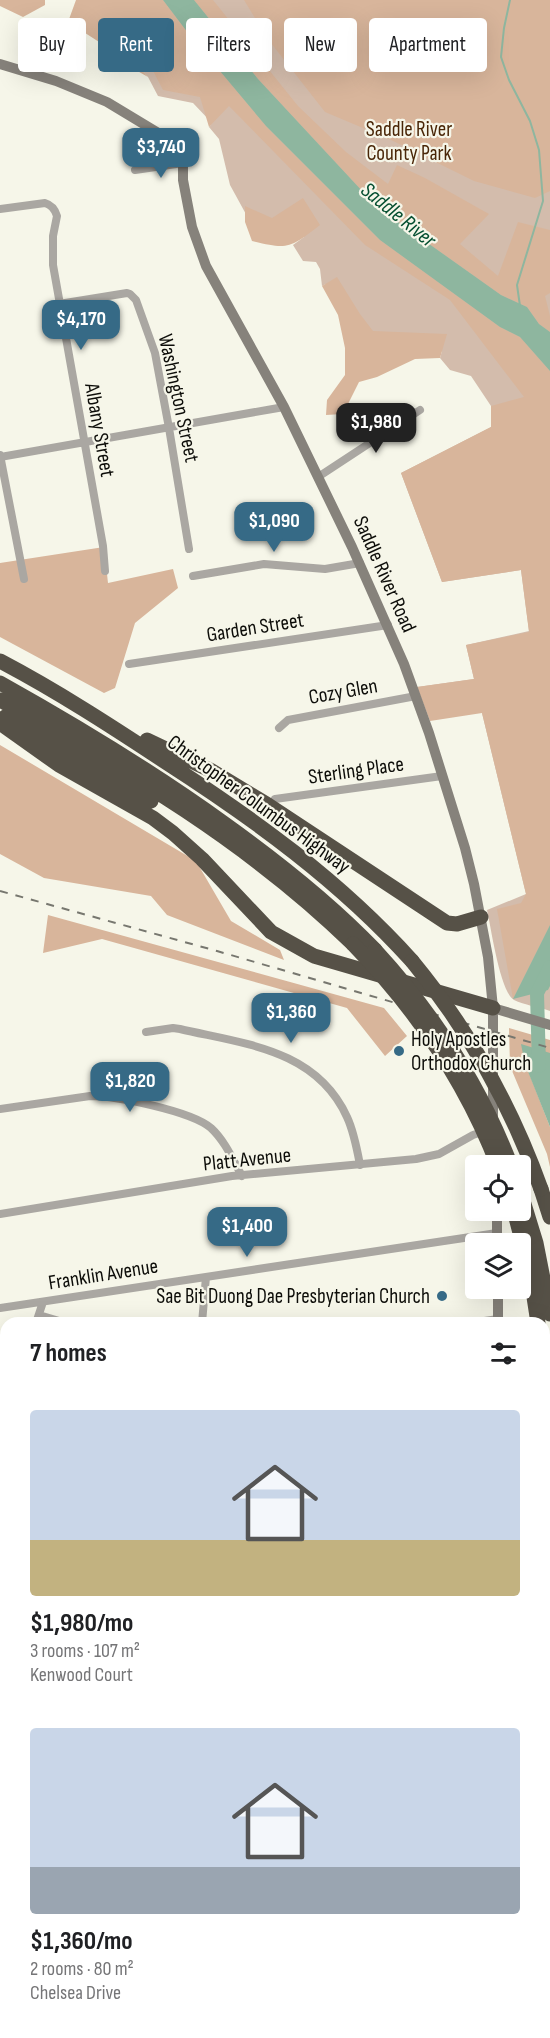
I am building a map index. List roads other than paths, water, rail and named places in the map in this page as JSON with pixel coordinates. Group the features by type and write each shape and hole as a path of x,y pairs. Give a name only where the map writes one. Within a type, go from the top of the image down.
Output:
{"highway":[{"name":"Christopher Columbus Highway","path":"0,661 76,705 203,786 287,846 360,906 412,961 455,1017 484,1064 518,1129 550,1217"},
{"name":"Christopher Columbus Highway","path":"0,683 116,751 213,816 306,886 340,916 375,950 420,1003 456,1055 487,1111 506,1155"},
{"path":"0,700 132,777 207,826 318,911 353,944 399,995 431,1039 472,1107 492,1155"},
{"path":"76,705 210,770 268,805 447,923 457,924 481,917"},
{"path":"0,714 267,870"},
{"path":"0,723 59,765 153,818 173,833 271,932 288,943 314,956 493,1008"},
{"path":"517,1221 530,1270 537,1317"},
{"path":"530,1221 550,1314"}],"street":[{"name":"Saddle River Road","path":"0,64 56,81 107,102 165,136 178,151 183,163 183,180 192,227 206,266 284,407 360,563 416,696 465,848 488,957 493,1008 493,1128 496,1155"},
{"path":"135,170 183,163"},
{"name":"Albany Street","path":"0,209 45,203 56,211 52,251 59,304 103,546 105,572"},
{"name":"Washington Street","path":"59,304 127,293 134,297 152,345 169,428 189,549"},
{"path":"24,579 0,456 284,407"},
{"path":"318,477 420,410"},
{"path":"193,576 264,564 325,570 360,563"},
{"name":"Garden Street","path":"129,664 387,625"},
{"name":"Cozy Glen","path":"279,728 288,720 416,696"},
{"name":"Sterling Place","path":"275,799 442,776"},
{"path":"493,1008 550,1024"},
{"path":"146,1032 180,1029 274,1052 302,1064 321,1079 340,1104 348,1118 360,1165"},
{"path":"0,1109 103,1096 122,1098 192,1117 209,1126 216,1134 242,1176"},
{"name":"Platt Avenue","path":"0,1214 242,1176 416,1159 439,1154 473,1135 493,1128"},
{"name":"Franklin Avenue","path":"0,1308 206,1277 465,1242"},
{"path":"203,1317 206,1277"},
{"path":"498,1299 498,1317"},
{"path":"39,1317 43,1302"}],"waterway":[{"path":"510,0 501,57 509,80 530,121 539,150 543,201 517,285 520,306"},
{"name":"Saddle River","path":"539,1066 537,993 550,967"}],"railway":[{"path":"0,891 217,951 550,1048"}],"place":[{"name":"Holy Apostles Orthodox Church","path":"399,1051"},
{"name":"Sae Bit Duong Dae Presbyterian Church","path":"442,1296"}],"park label":[{"name":"Saddle River County Park","path":"409,141"}]}
